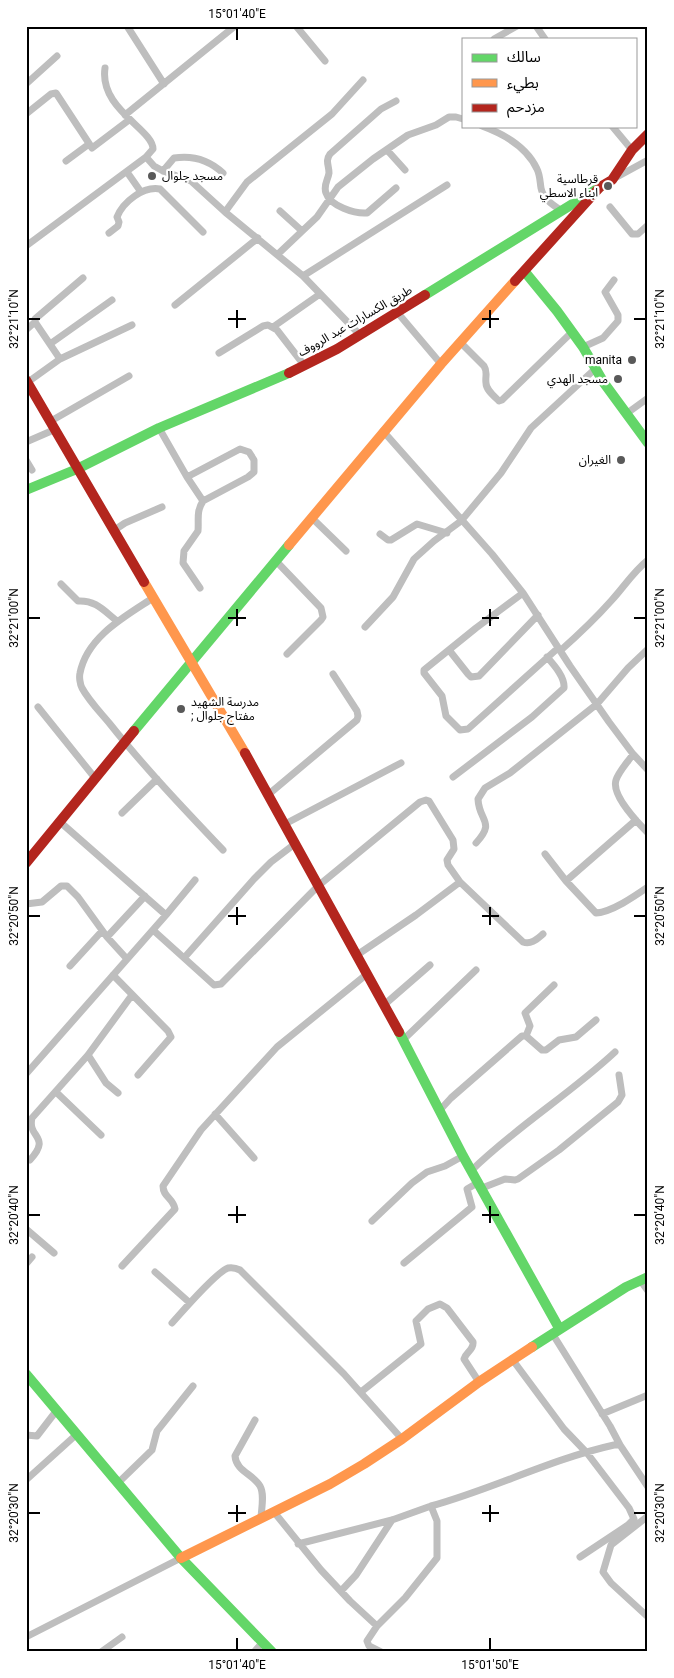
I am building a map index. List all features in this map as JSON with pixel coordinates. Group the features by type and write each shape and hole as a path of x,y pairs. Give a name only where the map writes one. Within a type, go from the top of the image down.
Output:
{"street":[{"path":"26,114 51,94 56,93 92,148 164,84 234,26"},
{"path":"296,26 325,61"},
{"path":"496,38 517,26"},
{"path":"536,26 544,38"},
{"path":"129,27 164,84"},
{"path":"26,84 57,56"},
{"path":"26,246 127,172 153,149 153,144 127,118 107,90 104,76 105,68"},
{"path":"225,212 248,182 332,114 363,80"},
{"path":"396,101 381,109 330,154 326,164 329,173 325,192 330,199 348,210 355,213 367,213 396,188"},
{"path":"278,254 317,217 338,186 387,150 408,135 436,125 450,117 462,119"},
{"path":"487,128 510,138 530,157 537,168 542,193 545,198 562,211"},
{"path":"614,128 632,150"},
{"path":"612,180 632,150 648,134"},
{"path":"66,161 89,144"},
{"path":"387,150 405,170"},
{"path":"163,171 174,158 189,156 210,163 223,173"},
{"path":"146,157 154,166 163,171 191,181 225,212 303,276 360,334"},
{"path":"612,180 648,160"},
{"path":"127,172 142,192"},
{"name":"طريق الكسارات عبد الرووف","path":"26,490 77,469 159,428 337,349 612,180"},
{"path":"303,276 447,185"},
{"path":"26,863 384,431 460,342 600,187"},
{"path":"109,233 118,226 117,216 122,207 142,192 151,188 160,189 203,232"},
{"path":"610,207 632,234 638,234 648,225"},
{"path":"280,211 302,231"},
{"path":"175,305 258,238"},
{"path":"525,272 583,347 595,369 648,443"},
{"path":"26,330 35,322 35,319 40,314 83,278"},
{"path":"583,347 603,338 618,321 618,315 605,292 614,280"},
{"path":"273,327 320,294"},
{"path":"50,344 112,300"},
{"path":"397,312 441,364"},
{"path":"35,322 60,359"},
{"path":"132,325 60,359 27,381 54,425 113,531 269,794 404,1040 555,1330 620,1445 648,1487"},
{"path":"218,353 263,326 268,325 273,327 304,365"},
{"path":"460,342 487,370 486,385 488,390 499,401 572,332"},
{"path":"365,627 393,597 414,560 434,541 461,521 501,473 531,428 595,369"},
{"path":"26,442 129,376"},
{"path":"626,414 648,398"},
{"path":"159,428 203,501"},
{"path":"384,431 461,521 492,554 523,593 559,650 625,745 648,770"},
{"path":"187,477 240,449 249,452 254,460 254,472 203,501 199,508 197,517 198,531 184,551 183,563 200,588"},
{"path":"26,460 32,470"},
{"path":"113,531 125,523 162,507"},
{"path":"312,518 346,551"},
{"path":"380,534 391,540 417,524 447,533"},
{"path":"523,593 449,650 427,668 424,673 442,696 446,716 462,731 471,727 547,657 585,629 612,601 634,572 648,560"},
{"path":"276,561 300,584 321,608 323,613 322,620 287,654"},
{"path":"61,584 78,601 88,600 94,602 117,622"},
{"path":"153,598 103,633 91,649 79,675 82,687 125,743 222,850"},
{"path":"449,650 468,674 475,677 484,672 538,616"},
{"path":"476,843 486,832 486,823 480,810 478,799 485,788 510,773 597,704 628,668 648,649"},
{"path":"452,778 518,728 564,688 564,682 547,657"},
{"path":"269,794 357,720 357,711 333,674"},
{"path":"38,707 96,778"},
{"path":"634,754 615,782 616,789 621,800 648,833"},
{"path":"285,824 401,763"},
{"path":"122,813 157,779"},
{"path":"153,930 214,985 222,984 318,886 420,802 426,800 430,801 453,840 454,849 446,860 448,866 460,882 523,942 532,942 543,934"},
{"path":"566,881 636,820"},
{"path":"59,821 166,916"},
{"path":"184,958 254,879 271,862 296,843"},
{"path":"545,854 566,881 596,913 625,901 648,887"},
{"path":"26,1074 196,880"},
{"path":"357,954 416,915 460,882"},
{"path":"26,904 42,902 61,886 67,886 78,896 105,934 127,959"},
{"path":"70,966 145,896"},
{"path":"384,1005 430,965"},
{"path":"404,1040 476,970"},
{"path":"122,1266 175,1209 174,1202 165,1196 163,1186 201,1130 277,1047 367,974"},
{"path":"113,975 168,1031 170,1037 138,1075"},
{"path":"440,1110 517,1040 526,1036 530,1026 526,1011 554,985"},
{"path":"30,1160 38,1152 39,1147 39,1141 31,1125 32,1118 88,1055 132,995"},
{"path":"526,1036 542,1050 546,1050 559,1040 576,1037 596,1020"},
{"path":"472,1170 511,1135 596,1070 616,1052"},
{"path":"88,1055 106,1083 118,1092"},
{"path":"404,1263 472,1208 467,1188 505,1179 518,1179 559,1150 618,1102 622,1095 619,1075"},
{"path":"56,1092 101,1135"},
{"path":"215,1114 254,1158"},
{"path":"372,1221 412,1182 427,1172 445,1166 463,1156"},
{"path":"26,1229 54,1253"},
{"path":"26,1264 32,1257"},
{"path":"172,1323 222,1271 229,1268 240,1270 361,1392 402,1439"},
{"path":"155,1272 190,1303"},
{"path":"26,1638 330,1484 402,1439 512,1359 602,1301 644,1279 648,1292"},
{"path":"361,1392 420,1344 416,1321 428,1309 440,1304 447,1308 473,1342 473,1347 465,1355 464,1359 479,1382"},
{"path":"512,1359 564,1430 587,1453 630,1508 634,1519 580,1557"},
{"path":"26,1374 181,1558 272,1652"},
{"path":"118,1483 152,1450 157,1431 193,1386"},
{"path":"602,1414 648,1395"},
{"path":"26,1436 37,1436 57,1410"},
{"path":"255,1420 235,1456 237,1466 260,1486 262,1492 261,1519"},
{"path":"26,1480 77,1434"},
{"path":"298,1544 392,1520 608,1446 620,1445"},
{"path":"381,1652 369,1646 367,1641 377,1626 404,1598 437,1558 437,1521 431,1506"},
{"path":"274,1512 298,1544 340,1591 377,1626"},
{"path":"648,1516 611,1546 603,1572 611,1583 648,1618"},
{"path":"340,1591 356,1575 392,1520"},
{"path":"101,1652 122,1637"},
{"path":"254,1652 263,1642"}],"traffic: fast":[{"path":"425,295 600,187"},
{"path":"525,272 583,347 604,383 648,443"},
{"path":"26,490 77,469 159,428 289,373"},
{"path":"134,731 289,545"},
{"path":"399,1032 463,1156 559,1328"},
{"path":"532,1347 626,1287 648,1277"},
{"path":"26,1374 181,1558 272,1652"}],"traffic: slow":[{"path":"289,545 441,364 515,281"},
{"path":"144,582 245,753"},
{"path":"181,1558 330,1484 364,1464 402,1439 479,1382 532,1347"}],"traffic: jam":[{"path":"515,281 600,187 612,180 632,150 648,134"},
{"path":"289,373 337,349 425,295"},
{"path":"26,380 144,582"},
{"path":"26,863 134,731"},
{"path":"245,753 399,1032"}],"place":[{"name":"مسجد جلوال","path":"152,176"},
{"name":"قرطاسية ابناء الاسطي","path":"608,186"},
{"name":"manita","path":"632,360"},
{"name":"مسجد الهدي","path":"618,379"},
{"name":"الغيران","path":"621,460"},
{"name":"مدرسة الشهيد ; مفتاح جلوال","path":"181,709"}]}
